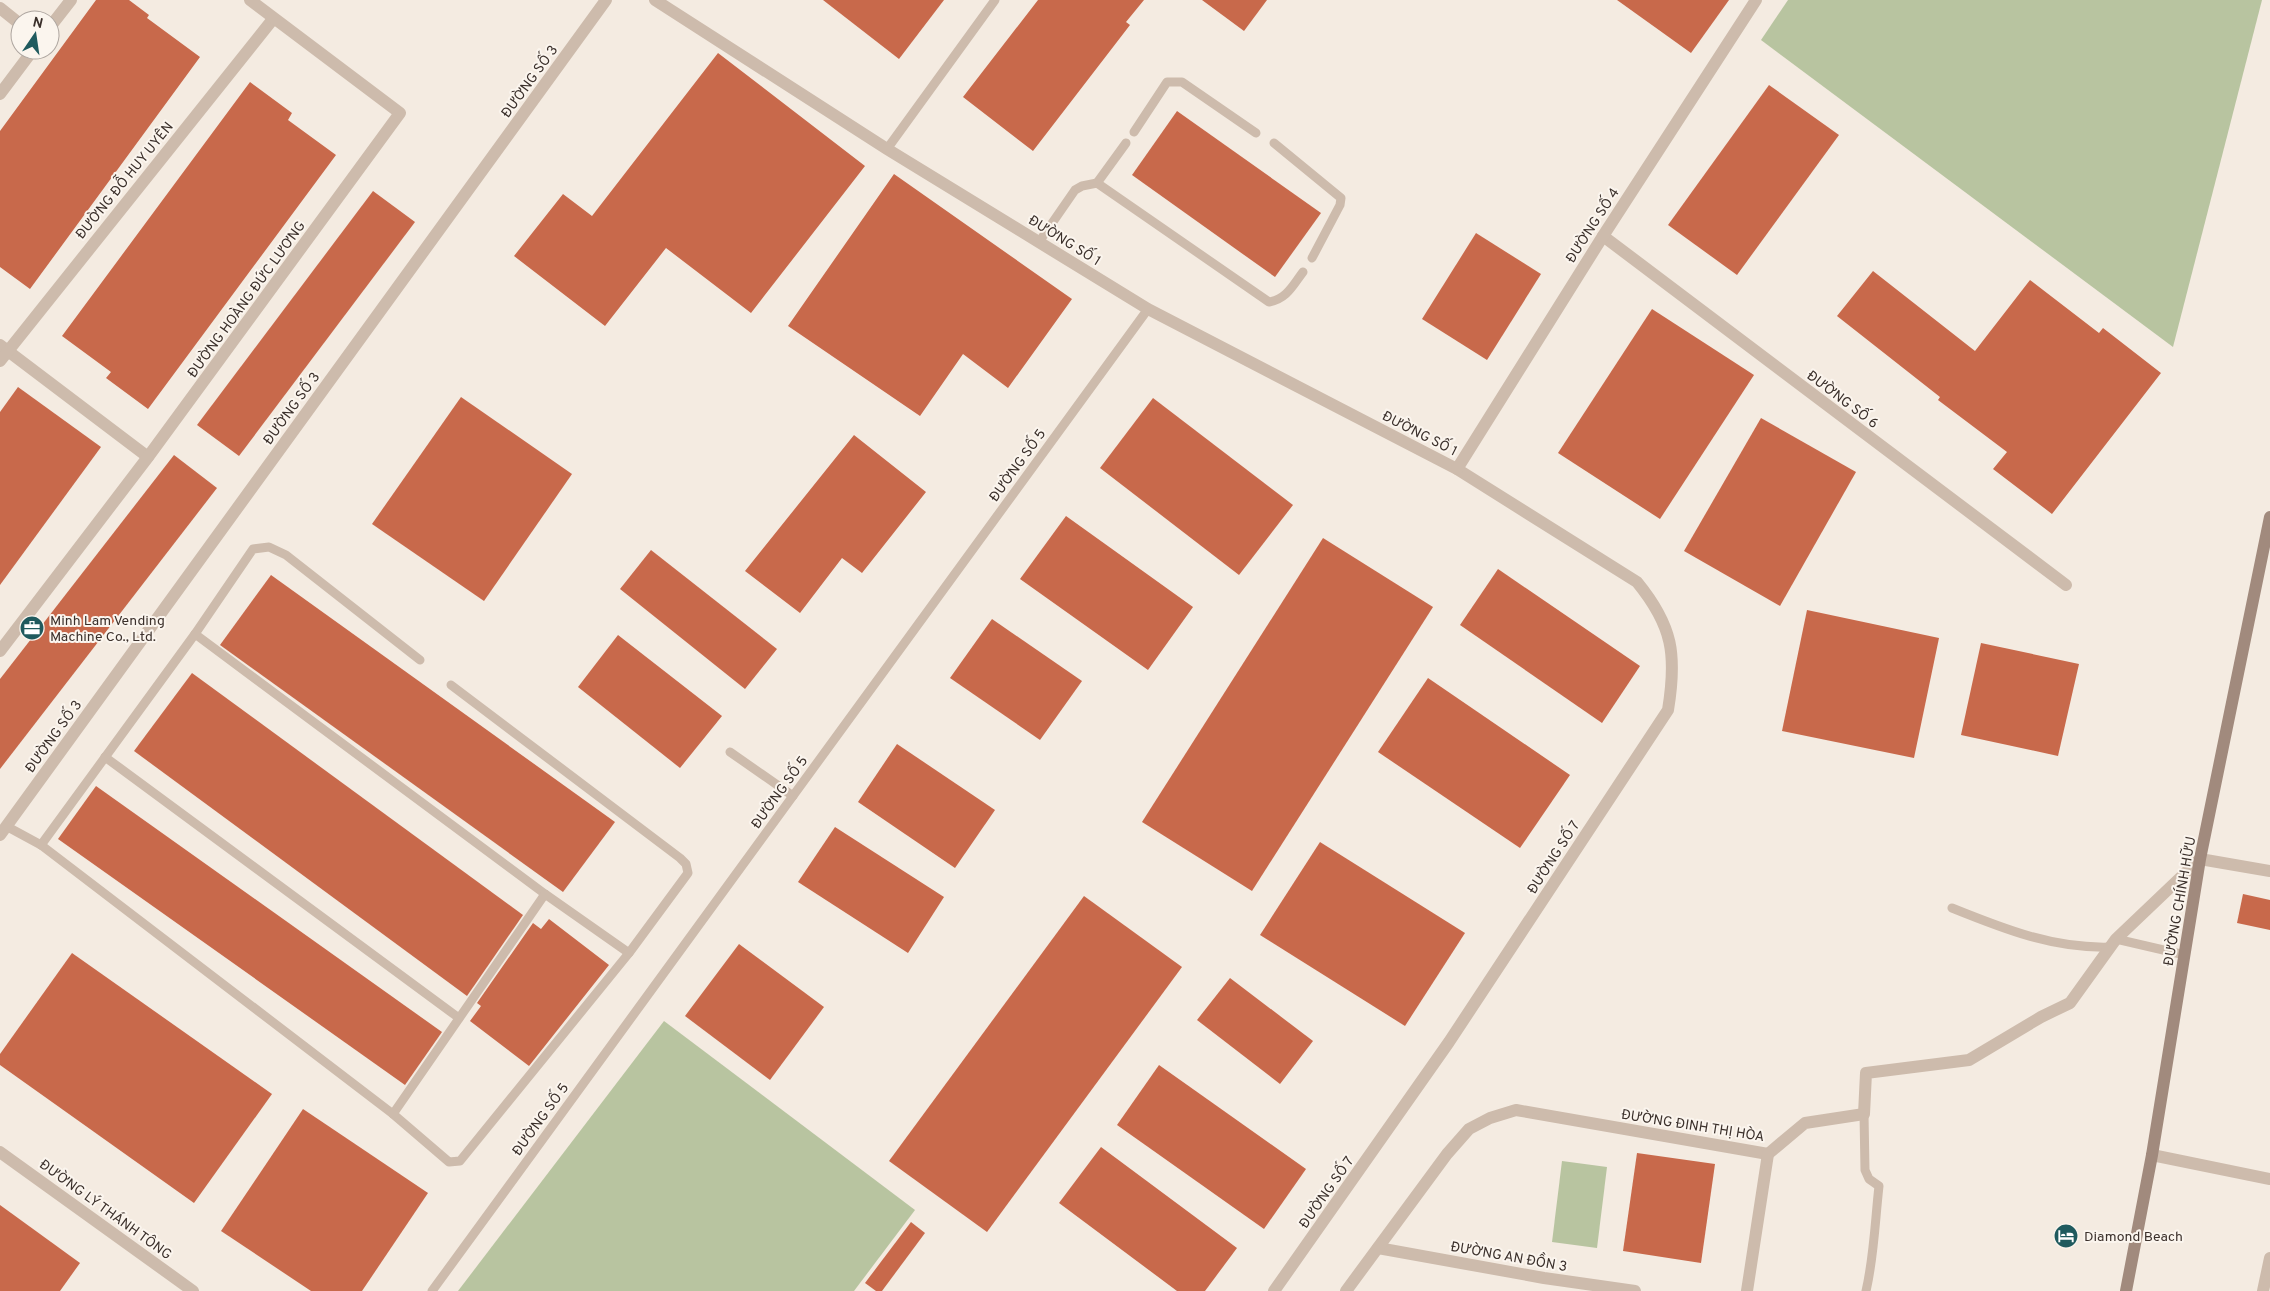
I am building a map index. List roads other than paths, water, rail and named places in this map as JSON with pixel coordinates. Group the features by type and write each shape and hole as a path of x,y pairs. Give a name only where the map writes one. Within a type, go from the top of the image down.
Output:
{"street":[{"path":"60,14 71,0"},
{"name":"ĐƯỜNG HOÀNG ĐỨC LƯƠNG","path":"0,651 148,457 400,113 250,0"},
{"name":"ĐƯỜNG SỐ 3","path":"3,830 606,0"},
{"name":"ĐƯỜNG SỐ 1","path":"655,0 887,149 1148,309 1475,479"},
{"name":"ĐƯỜNG SỐ 4","path":"1457,469 1603,236 1756,0"},
{"path":"0,8 10,16"},
{"name":"ĐƯỜNG ĐỖ HUY UYÊN","path":"3,352 273,19"},
{"path":"0,94 26,60"},
{"name":"ĐƯỜNG SỐ 6","path":"1603,236 2066,585"},
{"path":"3,352 148,457"},
{"name":"ĐƯỜNG SỐ 7","path":"1274,1291 1444,1050 1668,710 1673,679 1671,645 1656,605 1637,582 1475,479"},
{"name":"ĐƯỜNG CHÍNH HỮU","path":"2126,1291 2152,1155 2200,859 2270,517"},
{"path":"1864,1114 1866,1073 1969,1060 2040,1017 2070,1002 2113,943 2200,859 2270,871"},
{"name":"ĐƯỜNG ĐINH THỊ HÒA","path":"1346,1291 1447,1154 1469,1129 1490,1118 1516,1110 1768,1154 1805,1123 1864,1114"},
{"name":"ĐƯỜNG LÝ THÁNH TÔNG","path":"0,1152 193,1291"},
{"path":"1747,1291 1768,1154"},
{"path":"2152,1155 2270,1179"},
{"name":"ĐƯỜNG AN ĐỒN 3","path":"1378,1248 1544,1278 1635,1291"},
{"path":"2263,1291 2270,1258"},
{"path":"1539,1291 1544,1278"}],"lane":[{"path":"887,149 996,0"},
{"path":"1134,132 1167,82 1174,81 1182,82 1256,133"},
{"path":"1039,242 1075,190 1082,186 1097,183 1126,142"},
{"path":"1274,144 1341,198 1340,205 1312,258"},
{"path":"1097,183 1270,302 1286,296 1303,272"},
{"name":"ĐƯỜNG SỐ 5","path":"432,1291 1148,309"},
{"path":"41,845 195,634 253,549 269,547 286,555 420,660"},
{"path":"195,634 545,894 629,953"},
{"path":"3,830 41,845 393,1114 449,1162 460,1161 629,953 688,873 686,864 680,858 451,685"},
{"path":"730,752 793,796"},
{"path":"105,757 459,1018"},
{"path":"393,1114 545,894"},
{"path":"1952,908 2002,929 2053,943 2087,948 2113,943 2185,955"},
{"path":"1864,1114 1865,1170 1869,1179 1879,1186 1873,1241 1873,1263 1866,1291"}],"place":[{"name":"Minh Lam Vending Machine Co., Ltd.","path":"32,628"},
{"name":"Diamond Beach","path":"2066,1236"}]}
